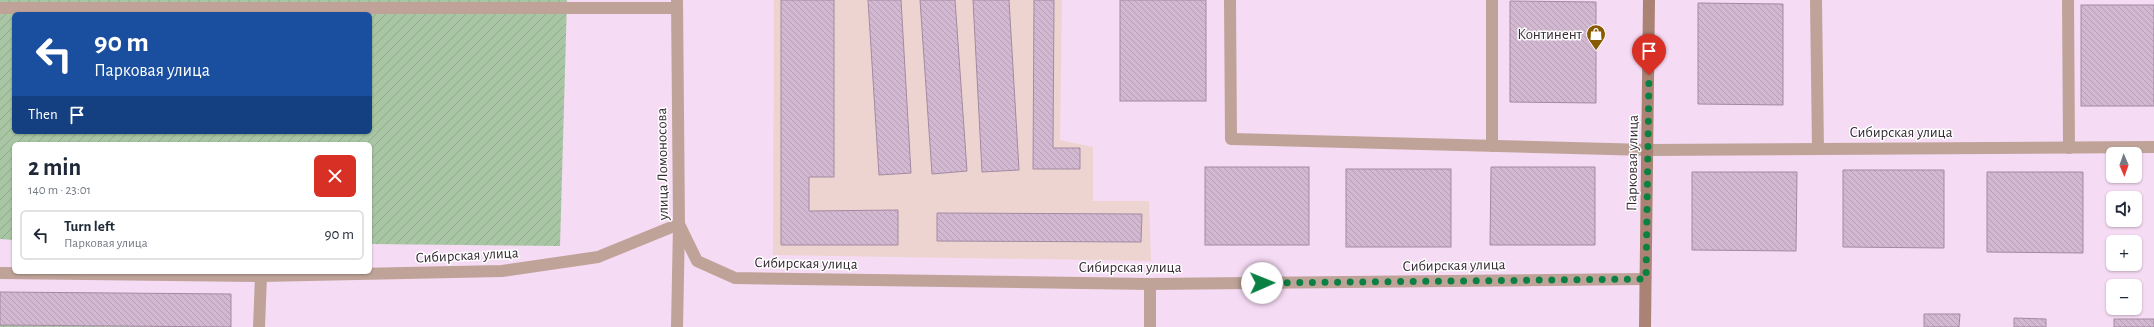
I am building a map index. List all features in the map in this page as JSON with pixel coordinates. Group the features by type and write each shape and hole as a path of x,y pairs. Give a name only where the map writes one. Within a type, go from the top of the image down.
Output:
{"street":[{"name":"Сибирская улица","path":"1230,0 1231,139 1648,150 2154,147"},
{"path":"1492,0 1492,146"},
{"name":"Парковая улица","path":"1645,327 1649,0"},
{"path":"1816,0 1818,149"},
{"path":"2068,0 2069,148"},
{"path":"0,8 677,4"},
{"name":"улица Ломоносова","path":"677,4 679,224 677,327"},
{"name":"Сибирская улица","path":"372,274 502,271 598,257 679,224 697,261 735,278 1150,284 1646,279"},
{"name":"Сибирская улица","path":"0,273 12,273"},
{"name":"Сибирская улица","path":"87,274 261,276 357,274"},
{"path":"259,327 261,276"},
{"path":"1150,284 1150,327"}],"shaded area":[{"path":"774,0 1062,0 1060,140 1093,147 1093,201 1149,201 1151,261 773,255"}],"green space":[{"path":"0,0 567,0 560,246 372,244 372,142 12,142 12,240 0,239"},
{"path":"0,325 194,327 0,327"}],"building":[{"path":"781,0 834,0 834,177 809,177 809,211 898,210 898,245 781,245"},
{"path":"868,0 901,0 911,173 879,175"},
{"path":"920,0 955,0 967,171 932,174"},
{"path":"973,0 1009,0 1019,170 982,172"},
{"path":"1034,0 1054,0 1053,148 1080,148 1080,169 1033,169"},
{"path":"1120,0 1206,0 1206,101 1120,101"},
{"path":"1510,1 1596,2 1596,103 1510,102"},
{"path":"1698,3 1783,4 1783,105 1698,104"},
{"path":"2081,5 2154,5 2154,106 2081,106"},
{"path":"1205,167 1309,167 1309,245 1205,245"},
{"path":"1491,167 1595,167 1595,245 1490,245"},
{"path":"1346,169 1451,169 1451,247 1346,247"},
{"path":"1843,170 1944,170 1944,248 1843,247"},
{"path":"1692,172 1797,172 1796,251 1692,250"},
{"path":"1987,172 2083,172 2083,253 1987,252"},
{"path":"937,213 1142,214 1141,242 937,241"},
{"path":"0,292 231,294 231,327 0,325"},
{"path":"1924,314 1960,314 1959,327 1924,327"},
{"path":"2014,318 2046,319 2046,327 2014,327"},
{"path":"2114,319 2154,319 2154,327 2114,327"}],"place":[{"name":"Континент","path":"1596,51"}],"route":[{"path":"1262,283 1646,279 1649,75"}]}
